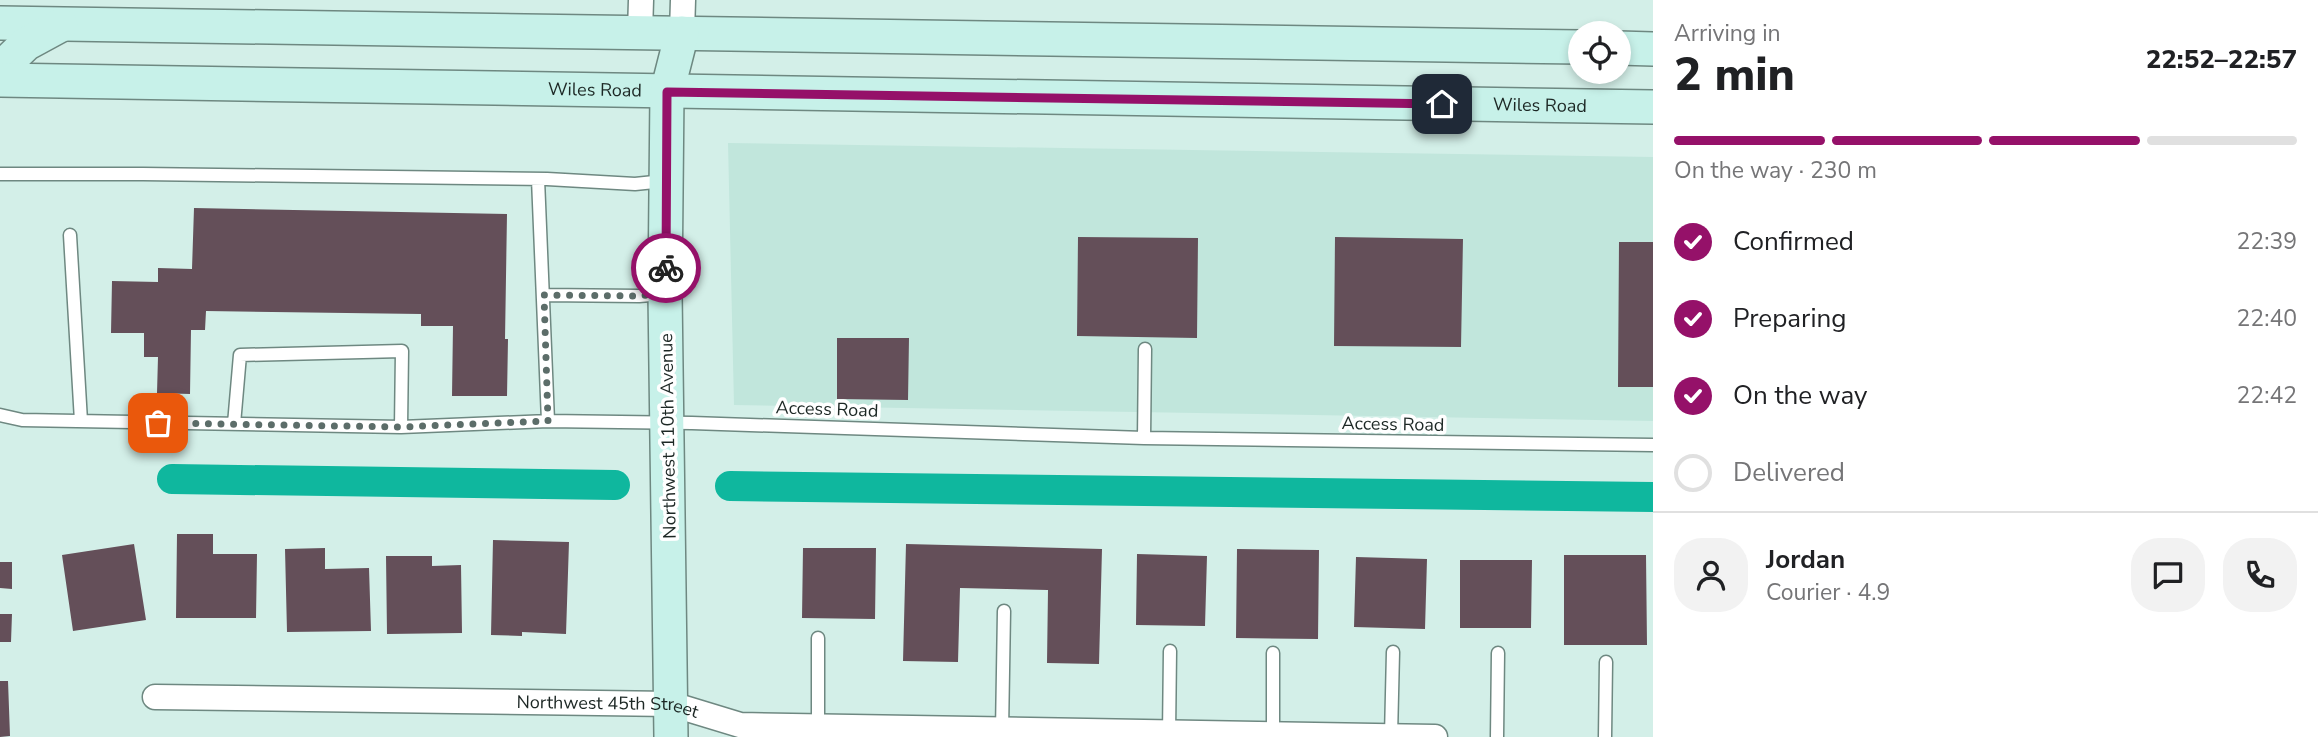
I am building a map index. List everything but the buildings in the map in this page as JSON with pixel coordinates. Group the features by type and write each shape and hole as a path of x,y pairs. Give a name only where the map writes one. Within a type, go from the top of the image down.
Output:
{"main road":[{"path":"0,23 1568,47"},
{"path":"0,69 26,44 64,24"},
{"name":"Northwest 110th Avenue","path":"640,33 667,92"},
{"name":"Northwest 110th Avenue","path":"671,737 665,293 667,92 682,33"},
{"path":"1631,48 1653,49"},
{"name":"Wiles Road","path":"0,80 1653,107"}],"street":[{"path":"640,33 641,0"},
{"path":"682,0 682,33"},
{"name":"Northwest 45th Street","path":"155,697 671,704 740,725 1090,735 1435,737"}],"lane":[{"path":"0,174 538,179 635,184 667,181"},
{"path":"538,179 548,421"},
{"path":"69,235 81,421"},
{"path":"544,295 639,296 665,293"},
{"path":"1144,438 1145,349"},
{"path":"234,424 240,355 402,351 401,427"},
{"name":"Access Road","path":"0,415 22,420 401,427 548,421 784,425 1144,438 1653,446"},
{"path":"1002,731 1004,611"},
{"path":"818,639 818,727"},
{"path":"1169,734 1170,651"},
{"path":"1391,736 1393,652"},
{"path":"1273,653 1273,735"},
{"path":"1497,737 1498,653"},
{"path":"1605,737 1606,662"}],"shaded area":[{"path":"728,143 1653,157 1653,421 734,405"}],"waterway":[{"path":"172,479 615,485"},
{"path":"730,486 1653,497"}],"way so far":[{"path":"158,423 401,427 548,421 544,295 639,296 665,293 666,268"}],"route":[{"path":"666,268 667,92 1442,104"}]}
